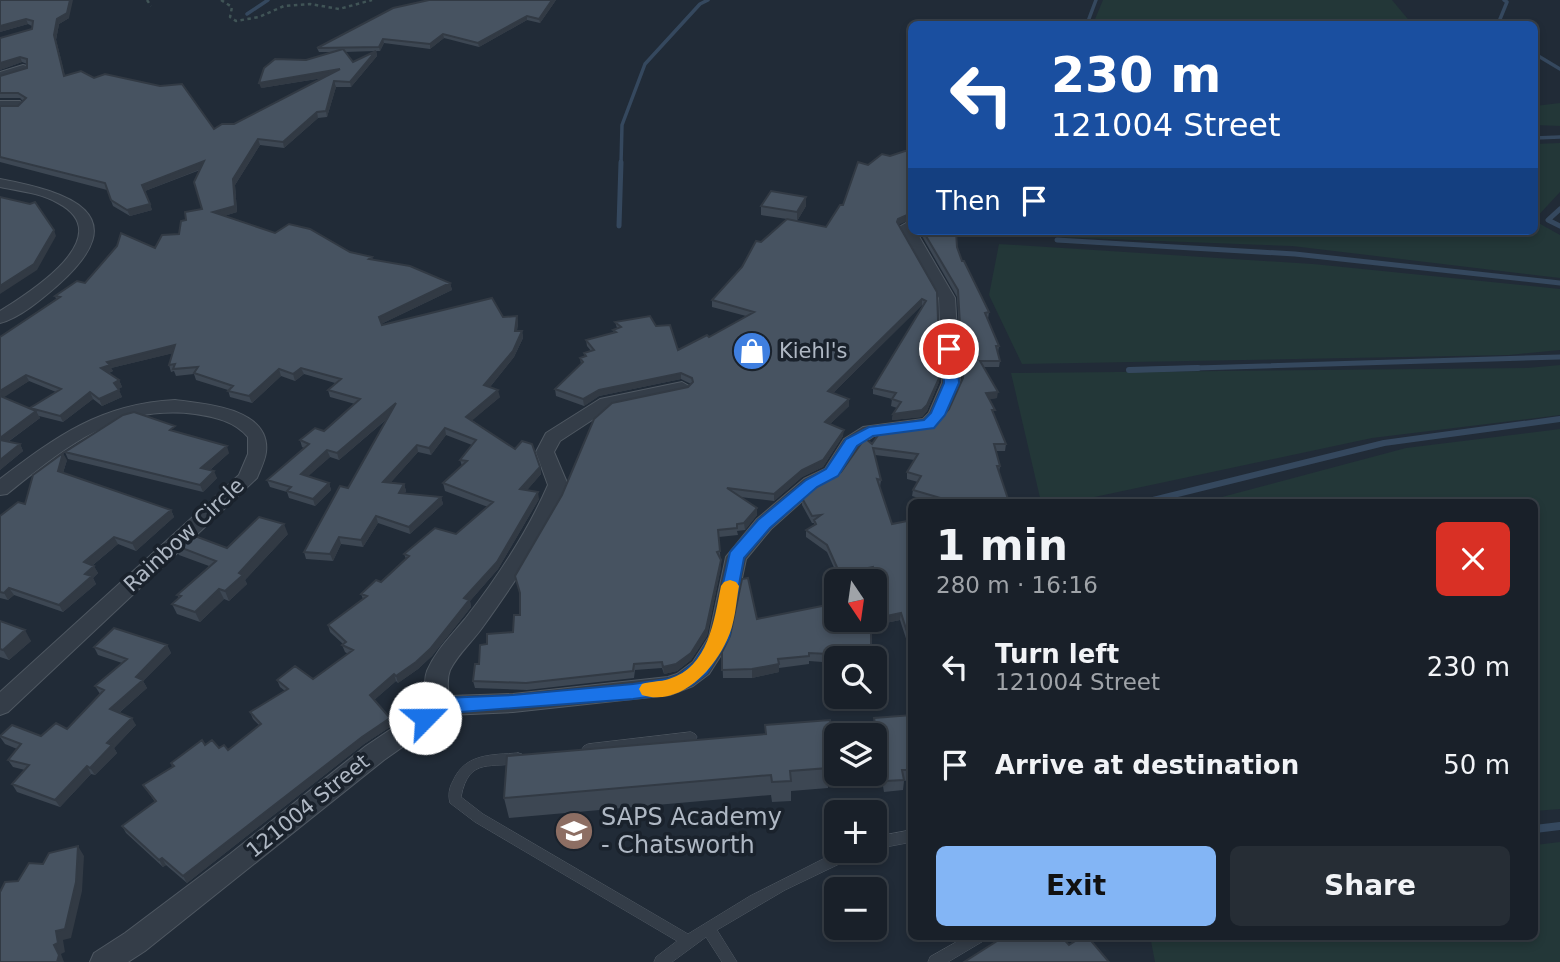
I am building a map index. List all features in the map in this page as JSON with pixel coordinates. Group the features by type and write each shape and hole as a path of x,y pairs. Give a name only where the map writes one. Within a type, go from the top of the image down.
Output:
{"street":[{"path":"0,76 23,69"},
{"path":"0,105 20,105"},
{"path":"0,183 61,199 79,211 86,226 83,245 68,268 41,292 0,318"},
{"path":"682,387 606,403 553,437 545,452 558,485 535,534 474,624 448,653 437,674 437,692 443,706 513,703 670,687 701,668 720,638 736,557 764,524 811,483 832,473 844,458 851,443 869,432 928,424 937,415 951,383 947,298 911,235"},
{"name":"Rainbow Circle","path":"0,489 81,429 107,415 129,409 170,405 209,410 243,422 257,437 257,454 247,478 0,706"},
{"name":"121004 Street","path":"104,962 135,942 239,862 375,753 443,706"}],"lane":[{"path":"575,751 691,737"},
{"path":"536,756 483,761 462,771 456,783 454,799 479,818 690,942"},
{"path":"887,841 908,837"},
{"path":"661,962 709,929 826,863"},
{"path":"709,929 730,962"},
{"path":"935,962 973,940"}],"path":[{"path":"146,0 150,6"},
{"path":"221,0 232,7 230,17 236,22 253,19 284,6 310,4 339,9 372,0"}],"green space":[{"path":"1103,0 1392,0 1410,21 1094,21"},
{"path":"1560,103 1560,126 1538,125 1538,106"},
{"path":"1560,143 1560,192 1538,216 1538,144"},
{"path":"1538,223 1560,235 1560,278 1292,246 1029,236 1538,235"},
{"path":"999,244 1313,264 1560,289 1560,350 1509,355 1022,364 989,295"},
{"path":"1560,365 1560,415 1372,438 1085,499 1040,499 1011,373 1527,368"},
{"path":"1560,429 1560,809 1538,811 1538,499 1214,499 1406,448"},
{"path":"1560,842 1560,962 1155,962 1151,940 1538,940 1538,845"}],"building":[{"path":"0,0 70,0 67,13 57,19 54,35 64,76 81,71 94,78 105,74 160,86 182,84 214,129 222,124 234,124 340,69 259,83 264,68 275,59 306,60 343,49 353,62 376,51 350,82 334,81 326,111 317,112 283,142 258,139 233,179 235,206 213,212 275,233 289,224 310,229 350,252 372,257 369,259 410,266 450,283 379,317 382,325 492,298 503,317 517,316 515,331 522,331 513,351 484,385 498,390 466,417 515,449 522,441 532,444 540,467 520,489 538,492 497,562 464,598 469,600 430,649 370,695 390,718 183,876 162,858 159,860 122,826 156,801 143,785 174,766 171,763 202,740 205,745 212,740 219,748 224,745 228,750 261,724 250,712 288,689 277,680 295,666 313,679 353,650 342,645 346,642 328,625 367,596 361,594 376,580 381,582 409,556 404,554 435,528 456,534 493,502 443,483 467,461 460,460 476,440 445,428 429,448 417,445 383,482 404,484 399,493 441,497 409,527 376,516 361,540 339,537 330,554 304,552 340,486 348,488 396,403 337,453 327,450 301,474 329,483 313,499 287,491 291,487 267,480 309,444 300,440 315,428 324,431 360,399 328,390 341,379 301,368 293,374 279,369 249,396 228,391 233,386 194,373 198,367 173,369 175,364 169,365 175,345 107,362 110,365 101,368 119,380 114,383 119,390 99,399 90,392 60,416 30,408 61,389 26,375 0,391 0,337 60,297 55,296 77,281 85,283 117,246 121,233 155,248 162,235 179,234 181,221 186,220 185,212 202,209 194,182 204,161 142,185 150,204 127,210 111,200 105,183 0,157 0,106 18,106 26,98 18,93 0,93 0,76 27,68 27,59 20,57 0,63 0,38 32,29 33,21 26,19 0,26"},
{"path":"429,0 552,0 539,19 527,16 478,43 443,34 430,44 383,39 379,47 317,48 393,8"},
{"path":"908,151 908,215 897,222 937,292 940,376 927,405 922,410 893,414 901,402 892,399 896,393 873,388 926,301 922,299 828,391 849,399 825,422 844,430 823,460 802,470 774,494 727,488 757,508 744,523 737,524 737,528 718,530 720,551 717,552 721,560 706,629 691,653 676,664 663,667 662,662 634,664 633,671 526,683 473,681 475,664 479,664 480,645 487,644 487,634 513,632 514,615 520,615 520,593 515,576 562,495 594,419 612,403 688,387 693,382 692,378 681,373 599,390 583,399 555,389 583,362 580,358 586,356 584,353 594,350 586,340 616,332 613,330 621,327 615,322 650,316 656,326 670,325 678,350 707,335 709,337 754,312 712,300 742,267 756,241 761,242 787,219 826,227 840,205 843,205 858,162 868,165 882,154 890,156"},
{"path":"771,191 806,197 797,212 761,206"},
{"path":"0,197 30,204 35,202 54,230 34,264 0,286"},
{"path":"925,235 956,235 962,261 989,312 985,313 999,346 996,346 1000,361 980,361 998,392 986,393 995,410 992,410 1006,444 994,444 1000,466 997,466 1008,499 944,499 913,490 921,476 907,472 918,454 873,448 881,480 877,479 892,524 908,521 908,635 901,613 887,616 887,569 838,569 827,545 806,530 816,524 814,520 821,515 812,516 802,498 820,483 841,472 865,438 872,444 881,431 937,423 949,409 963,378 958,290"},
{"path":"0,396 36,411 0,438"},
{"path":"134,412 175,426 170,430 227,446 201,468 214,471 200,485 65,452 123,415"},
{"path":"0,440 20,444 0,460"},
{"path":"63,453 58,471 171,510 132,543 114,537 84,562 94,566 85,574 92,576 59,605 9,588 4,593 0,592 0,516 18,502 25,504 33,475"},
{"path":"259,517 284,524 239,573 243,575 225,591 219,589 195,612 172,604 181,596 177,595 216,561 174,545 187,533 227,548"},
{"path":"748,578 757,619 824,606 824,632 871,632 871,646 824,646 824,654 809,653 809,656 778,659 779,664 752,669 722,670 722,652 730,636 742,579"},
{"path":"0,621 25,630 3,650 0,649"},
{"path":"114,628 167,645 136,677 143,680 110,709 132,718 107,743 112,745 90,768 87,766 55,800 12,784 29,765 8,760 21,744 0,736 12,725 41,736 56,723 67,729 104,690 95,686 127,659 94,647"},
{"path":"908,715 908,770 902,770 904,780 887,781 887,723 875,723 874,718"},
{"path":"830,720 831,723 824,723 824,768 790,771 791,781 772,782 771,775 504,798 507,756 766,734 765,725"},
{"path":"78,846 76,882 65,929 56,931 58,943 54,945 59,955 57,962 0,962 0,892 5,882 18,881 29,863 43,864 49,853"},
{"path":"999,940 1065,940 1069,945 1077,940 1090,940 1109,962 964,962"}],"waterway":[{"path":"247,14 268,0"},
{"path":"621,164 622,125 645,64 700,4 708,0"},
{"path":"1088,21 1096,0"},
{"path":"1499,21 1507,2 1504,0"},
{"path":"1538,56 1560,69"},
{"path":"1538,138 1560,137"},
{"path":"619,226 621,162"},
{"path":"1560,209 1548,220 1560,226"},
{"path":"1057,240 1295,254 1560,283"},
{"path":"1198,368 1129,370 1560,357"},
{"path":"1157,499 1384,443 1560,419"},
{"path":"1538,829 1560,826"}],"slow traffic":[{"path":"648,689 670,687 701,668 720,638 730,586"}],"place":[{"name":"Kiehl's","path":"752,351"},
{"name":"SAPS Academy - Chatsworth","path":"574,831"}],"route":[{"path":"425,718 443,706 513,703 633,692 670,687 685,680 701,668 720,638 736,557 764,524 789,505 811,483 832,473 844,458 851,443 869,432 928,424 937,415 951,383 949,349"}]}
